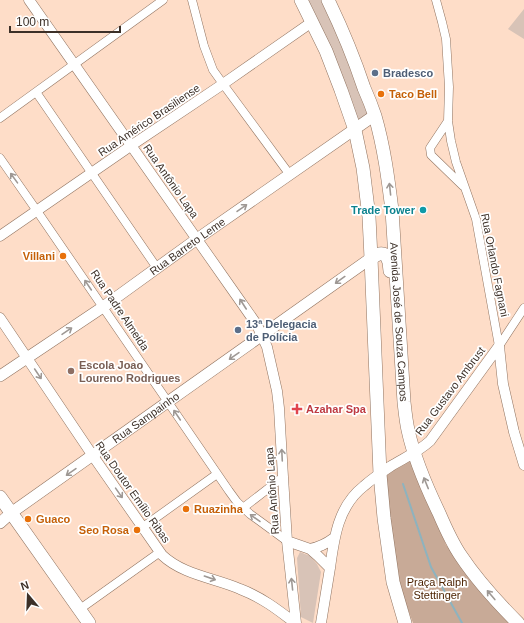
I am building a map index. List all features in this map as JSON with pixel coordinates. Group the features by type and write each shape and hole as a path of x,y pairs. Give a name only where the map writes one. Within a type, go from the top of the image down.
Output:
{"main road":[{"name":"Avenida José de Souza Campos","path":"301,0 328,57 341,90 355,130 363,168 372,258 380,474 384,518 393,582 405,623"},
{"name":"Avenida José de Souza Campos","path":"328,0 346,39 375,115 389,179 404,402 408,430 415,453 432,498 460,555 478,580 518,623"},
{"name":"Rua Barreto Leme","path":"0,376 104,307 197,239 375,115"},
{"path":"372,258 378,254 383,254 388,258 398,316"},
{"name":"Rua Sampainho","path":"0,523 11,513 372,258"},
{"path":"0,497 89,623"}],"street":[{"name":"Rua Antônio Lapa","path":"29,0 257,325 262,336 277,391 279,408 287,541 295,623"},
{"path":"0,118 163,0"},
{"path":"192,0 204,46 213,70 290,175"},
{"name":"Rua Orlando Fagnani","path":"436,0 446,39 449,86 448,120 451,141 456,162 476,219 499,346"},
{"name":"Rua Américo Brasiliense","path":"0,236 312,22"},
{"path":"36,92 157,268"},
{"path":"448,120 429,151 430,155 465,188"},
{"name":"Rua Padre Almeida","path":"0,158 104,307 229,491 243,508 287,541 310,549"},
{"name":"Rua Gustavo Ambrust","path":"321,623 334,538 342,515 354,494 390,466 415,453 430,441 499,346 524,308"},
{"name":"Rua Doutor Emílio Ribas","path":"0,318 93,456 160,552 169,562 179,568 241,589 274,606 295,623"},
{"path":"499,346 503,384 514,432 524,465"},
{"path":"143,527 217,474"},
{"path":"243,508 283,477"},
{"path":"310,549 320,548 334,538"},
{"path":"310,549 330,568"},
{"path":"80,609 160,552"}],"shaded area":[{"path":"305,0 324,0 372,115 357,124"},
{"path":"524,9 524,39 508,29"},
{"path":"300,552 310,556 317,564 321,572 313,623 301,617 297,558"}],"green space":[{"name":"Praça Ralph Stettinger","path":"412,459 446,545 492,603 512,623 413,623 401,590 384,473"}],"waterway":[{"path":"403,484 431,567 462,623"}],"place":[{"name":"Bradesco","path":"375,73"},
{"name":"Taco Bell","path":"381,94"},
{"name":"Trade Tower","path":"423,210"},
{"name":"Villani","path":"63,256"},
{"name":"13ª Delegacia de Polícia","path":"238,330"},
{"name":"Escola Joao Loureno Rodrigues","path":"71,371"},
{"name":"Azahar Spa","path":"297,409"},
{"name":"Ruazinha","path":"186,509"},
{"name":"Guaco","path":"28,519"},
{"name":"Seo Rosa","path":"137,530"}]}
